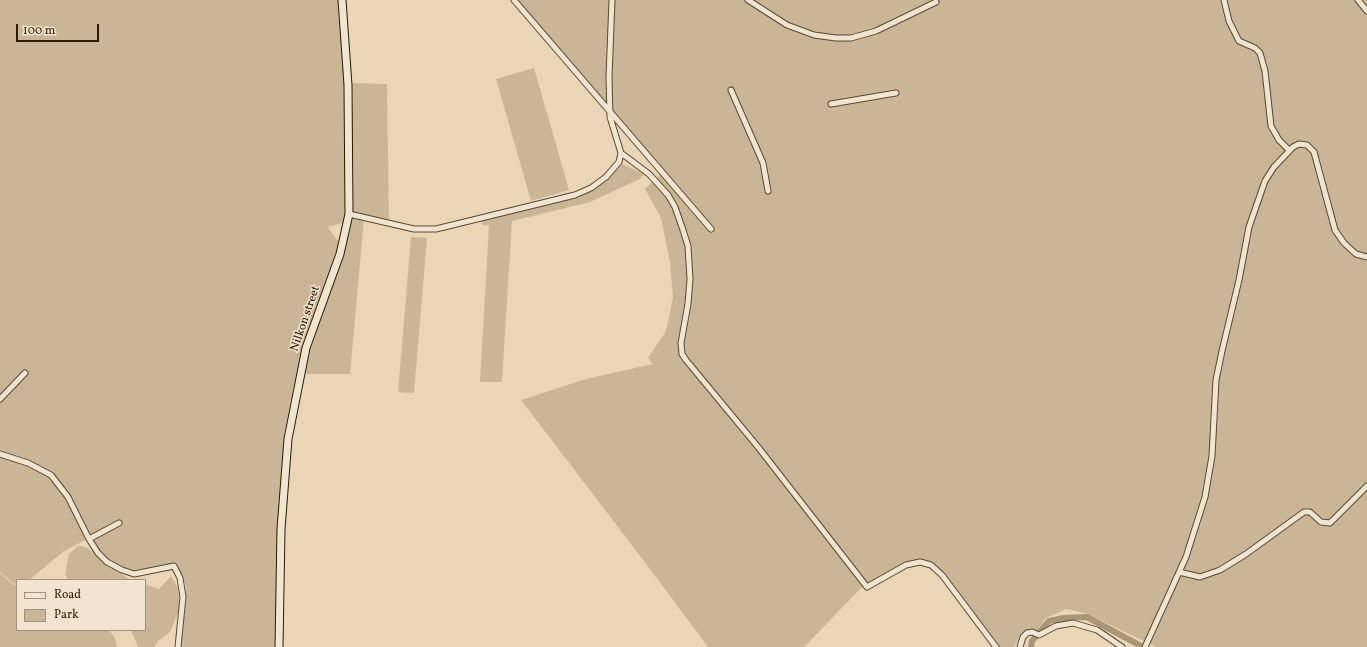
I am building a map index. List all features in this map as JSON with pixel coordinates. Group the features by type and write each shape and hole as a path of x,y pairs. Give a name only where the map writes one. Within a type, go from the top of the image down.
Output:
{"street":[{"name":"Nilkon street","path":"279,647 281,529 288,439 306,348 340,254 349,214 348,85 342,0"},
{"path":"514,0 711,229"},
{"path":"349,214 418,229 431,230 454,226 583,192 602,181 619,162 621,154 612,126 610,112 609,70 612,0"},
{"path":"748,0 787,25 814,35 836,38 851,38 876,31 937,1"},
{"path":"1224,0 1229,21 1239,41 1255,48 1260,53 1265,71 1271,126 1279,140 1288,150"},
{"path":"1358,0 1367,11"},
{"path":"731,90 762,162 768,191"},
{"path":"831,104 896,93"},
{"path":"1146,646 1179,572 1200,517 1209,479 1212,456 1216,380 1240,280 1249,227 1262,186 1274,167 1288,150 1299,144 1306,145 1312,149 1316,156 1335,230 1344,243 1356,254 1367,257"},
{"path":"621,154 650,174 668,195 683,230 688,246 690,279 688,304 681,343 682,354 686,360 754,442 867,587 906,565 920,562 931,565 942,575 996,647"},
{"path":"0,399 26,373"},
{"path":"0,454 28,463 51,475 68,497 88,539 104,559 122,570 140,574 174,566 180,578 183,597 178,647"},
{"path":"1179,572 1200,577 1215,573 1246,554 1304,512 1310,512 1321,522 1330,523 1367,486"},
{"path":"88,539 119,523"},
{"path":"1020,647 1024,635 1032,632 1038,634 1056,626 1073,623 1097,630 1122,647"}],"green space":[{"path":"0,0 340,0 344,74 346,222 328,227 339,243 304,347 284,435 277,551 275,647 177,647 182,635 185,610 186,587 181,573 174,565 141,574 122,569 108,561 89,538 64,551 30,579 16,579 16,583 14,584 0,572"},
{"path":"515,0 1367,0 1367,647 1156,647 1088,614 1066,609 1046,618 1035,633 1031,631 1021,633 1014,647 997,647 937,569 922,560 904,563 878,580 865,584 804,647 708,647 521,400 586,379 653,364 648,358 666,331 673,297 670,262 661,218 645,189 660,175"},
{"path":"534,68 569,190 531,201 496,79"},
{"path":"349,83 387,84 389,223 364,218 350,374 303,374 313,331 330,293 353,186"},
{"path":"617,162 644,174 640,179 590,202 512,221 502,382 480,382 489,225 482,225 481,220 583,194 606,176"},
{"path":"411,237 427,238 414,393 398,392"},
{"path":"78,546 86,547 129,579 68,579 65,575 69,554"},
{"path":"0,573 14,585 16,584 16,631 110,631 115,638 117,647 0,647"},
{"path":"171,576 178,588 180,608 170,632 158,641 154,647 138,647 131,631 146,631 146,584 159,589"}],"waterway":[{"path":"1031,647 1032,641 1049,621 1063,618 1087,617 1143,647"}]}
